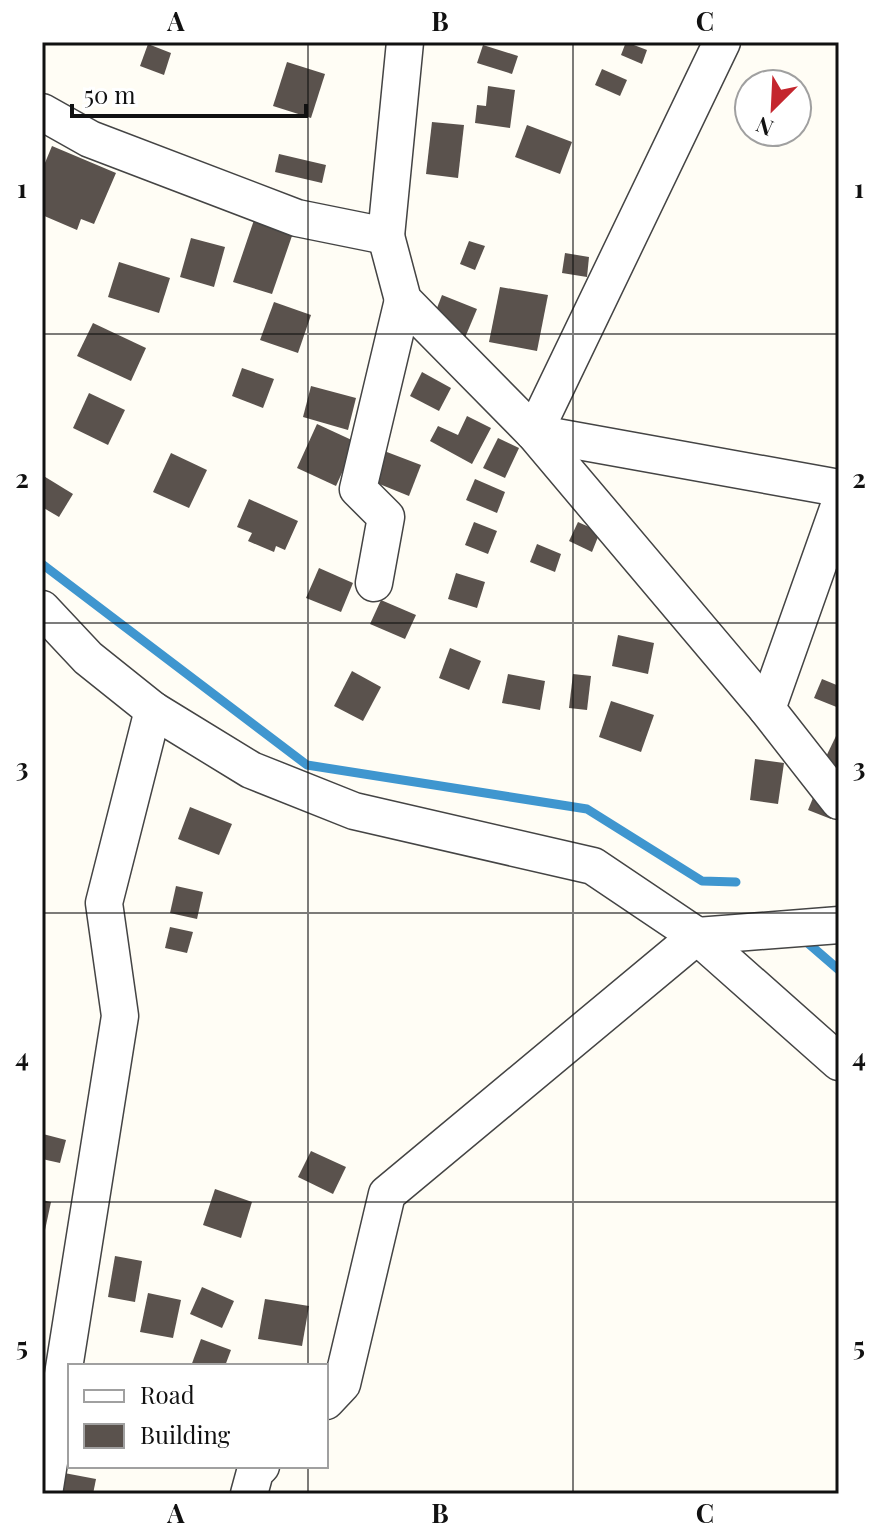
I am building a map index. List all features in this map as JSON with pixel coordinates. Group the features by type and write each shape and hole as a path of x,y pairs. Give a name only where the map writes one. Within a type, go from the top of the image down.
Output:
{"street":[{"path":"374,583 386,517 358,489 403,300 386,236 405,42"},
{"path":"534,433 722,42"},
{"path":"42,112 90,139 297,218 386,236"},
{"path":"403,300 534,433 767,709 839,801"},
{"path":"534,433 839,488"},
{"path":"767,709 839,506"},
{"path":"42,609 88,658 153,710 251,770 354,811 593,866 697,936 839,1062"},
{"path":"44,1494 120,1016 104,903 153,710"},
{"path":"328,1399 342,1384 387,1194 697,936 839,925"},
{"path":"249,1494 259,1468"}],"building":[{"path":"626,42 647,50 642,64 621,55"},
{"path":"148,44 171,53 164,75 140,66"},
{"path":"483,45 518,56 512,74 477,63"},
{"path":"287,62 325,74 311,118 273,106"},
{"path":"602,69 627,80 620,96 595,85"},
{"path":"488,86 515,90 510,128 475,123 477,105 486,106"},
{"path":"432,122 464,125 458,178 426,174"},
{"path":"527,125 572,142 560,174 515,157"},
{"path":"52,146 116,173 94,224 81,219 77,230 42,215 42,170"},
{"path":"279,154 326,165 322,183 275,172"},
{"path":"255,217 294,230 272,294 233,282"},
{"path":"191,238 225,247 214,287 180,277"},
{"path":"469,241 485,246 475,270 460,264"},
{"path":"565,253 589,257 587,277 562,273"},
{"path":"119,262 170,278 159,313 108,297"},
{"path":"500,287 548,295 537,351 489,342"},
{"path":"442,295 477,309 464,340 430,326"},
{"path":"274,302 311,315 298,353 260,340"},
{"path":"93,323 146,348 131,381 77,356"},
{"path":"242,368 274,379 263,408 232,396"},
{"path":"422,372 451,388 439,411 410,396"},
{"path":"311,386 356,398 348,430 303,417"},
{"path":"89,393 125,410 108,445 73,428"},
{"path":"467,416 491,428 472,464 430,441 438,426 458,435"},
{"path":"317,424 356,442 336,486 297,468"},
{"path":"498,438 519,448 505,478 483,468"},
{"path":"379,449 421,465 409,496 367,479"},
{"path":"171,453 207,470 189,508 153,492"},
{"path":"42,475 73,494 59,517 42,507"},
{"path":"475,479 505,492 497,513 466,500"},
{"path":"249,499 298,521 285,550 276,546 274,552 248,541 252,533 237,527"},
{"path":"474,522 497,531 488,554 465,545"},
{"path":"578,522 600,532 592,552 569,541"},
{"path":"537,544 561,554 555,572 530,562"},
{"path":"319,568 353,583 341,612 306,598"},
{"path":"456,573 485,582 477,608 448,599"},
{"path":"381,600 416,615 405,639 370,624"},
{"path":"618,635 654,643 648,674 612,666"},
{"path":"450,648 481,661 469,690 439,678"},
{"path":"352,671 381,687 363,721 334,706"},
{"path":"508,674 545,681 540,710 502,703"},
{"path":"573,674 591,676 587,710 569,708"},
{"path":"822,679 839,686 839,708 814,698"},
{"path":"611,701 654,715 641,752 599,737"},
{"path":"836,736 839,738 839,773 822,765"},
{"path":"755,759 784,763 778,804 750,800"},
{"path":"815,793 837,803 831,819 808,810"},
{"path":"190,807 232,824 219,855 178,839"},
{"path":"176,886 203,892 197,919 170,913"},
{"path":"170,927 193,932 187,953 165,948"},
{"path":"43,1134 66,1140 60,1163 42,1159"},
{"path":"311,1151 346,1167 333,1194 298,1177"},
{"path":"215,1189 252,1202 241,1238 203,1225"},
{"path":"42,1200 51,1202 45,1230 42,1229"},
{"path":"115,1256 142,1261 135,1302 108,1297"},
{"path":"202,1287 234,1301 222,1328 190,1314"},
{"path":"148,1293 181,1300 173,1338 140,1332"},
{"path":"265,1299 309,1306 302,1346 258,1339"},
{"path":"201,1339 231,1350 226,1364 192,1364"},
{"path":"59,1472 96,1479 93,1494 55,1492"}],"waterway":[{"path":"42,564 307,765 587,809 702,881 736,882"},
{"path":"802,938 839,970"}]}
